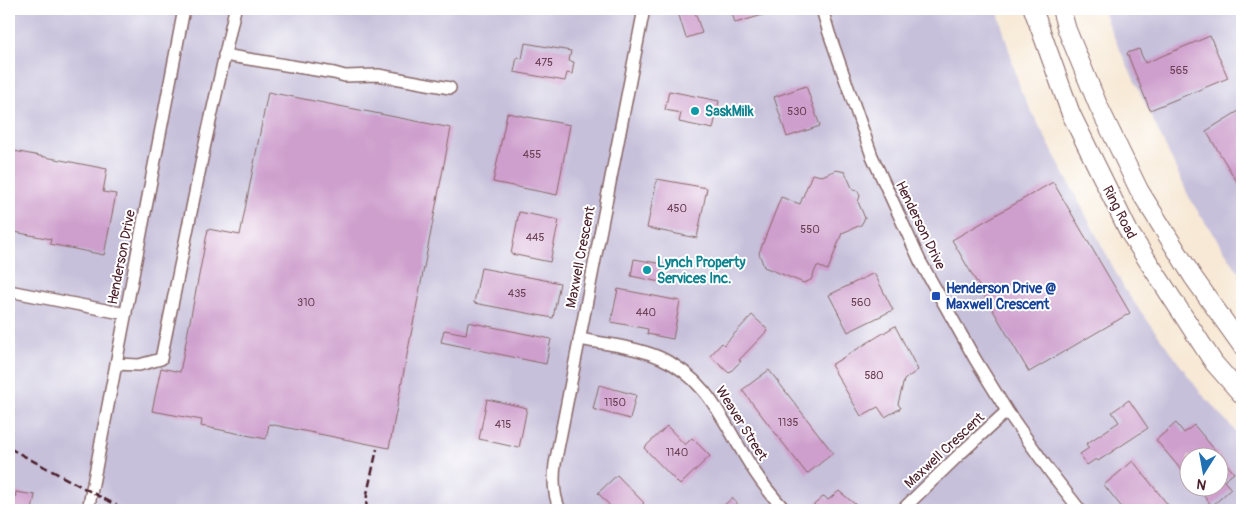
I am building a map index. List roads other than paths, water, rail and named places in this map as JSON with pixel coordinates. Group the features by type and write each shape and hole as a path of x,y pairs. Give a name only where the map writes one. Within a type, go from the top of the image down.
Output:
{"highway":[{"name":"Ring Road","path":"1033,9 1071,114 1129,232 1214,362 1242,395"},
{"name":"Ring Road","path":"1061,9 1067,30 1098,105 1139,190 1193,277 1242,346"}],"street":[{"name":"Henderson Drive","path":"88,510 184,9"},
{"path":"116,364 139,365 161,359 235,9"},
{"name":"Maxwell Crescent","path":"560,510 554,493 554,464 644,9"},
{"name":"Henderson Drive","path":"822,9 872,156 920,261 975,360 1007,412 1080,510"},
{"path":"224,55 345,76 378,75 450,88"},
{"path":"9,291 126,314"},
{"name":"Weaver Street","path":"579,339 645,352 670,363 690,376 709,397 747,461 768,491 785,510"},
{"name":"Maxwell Crescent","path":"902,510 1007,412"}],"railway":[{"path":"9,448 125,510"},
{"path":"366,510 367,494 377,449"}],"place":[{"name":"SaskMilk","path":"695,111"},
{"name":"Lynch Property Services Inc.","path":"647,270"},
{"name":"Henderson Drive @ Maxwell Crescent","path":"936,296"}]}
